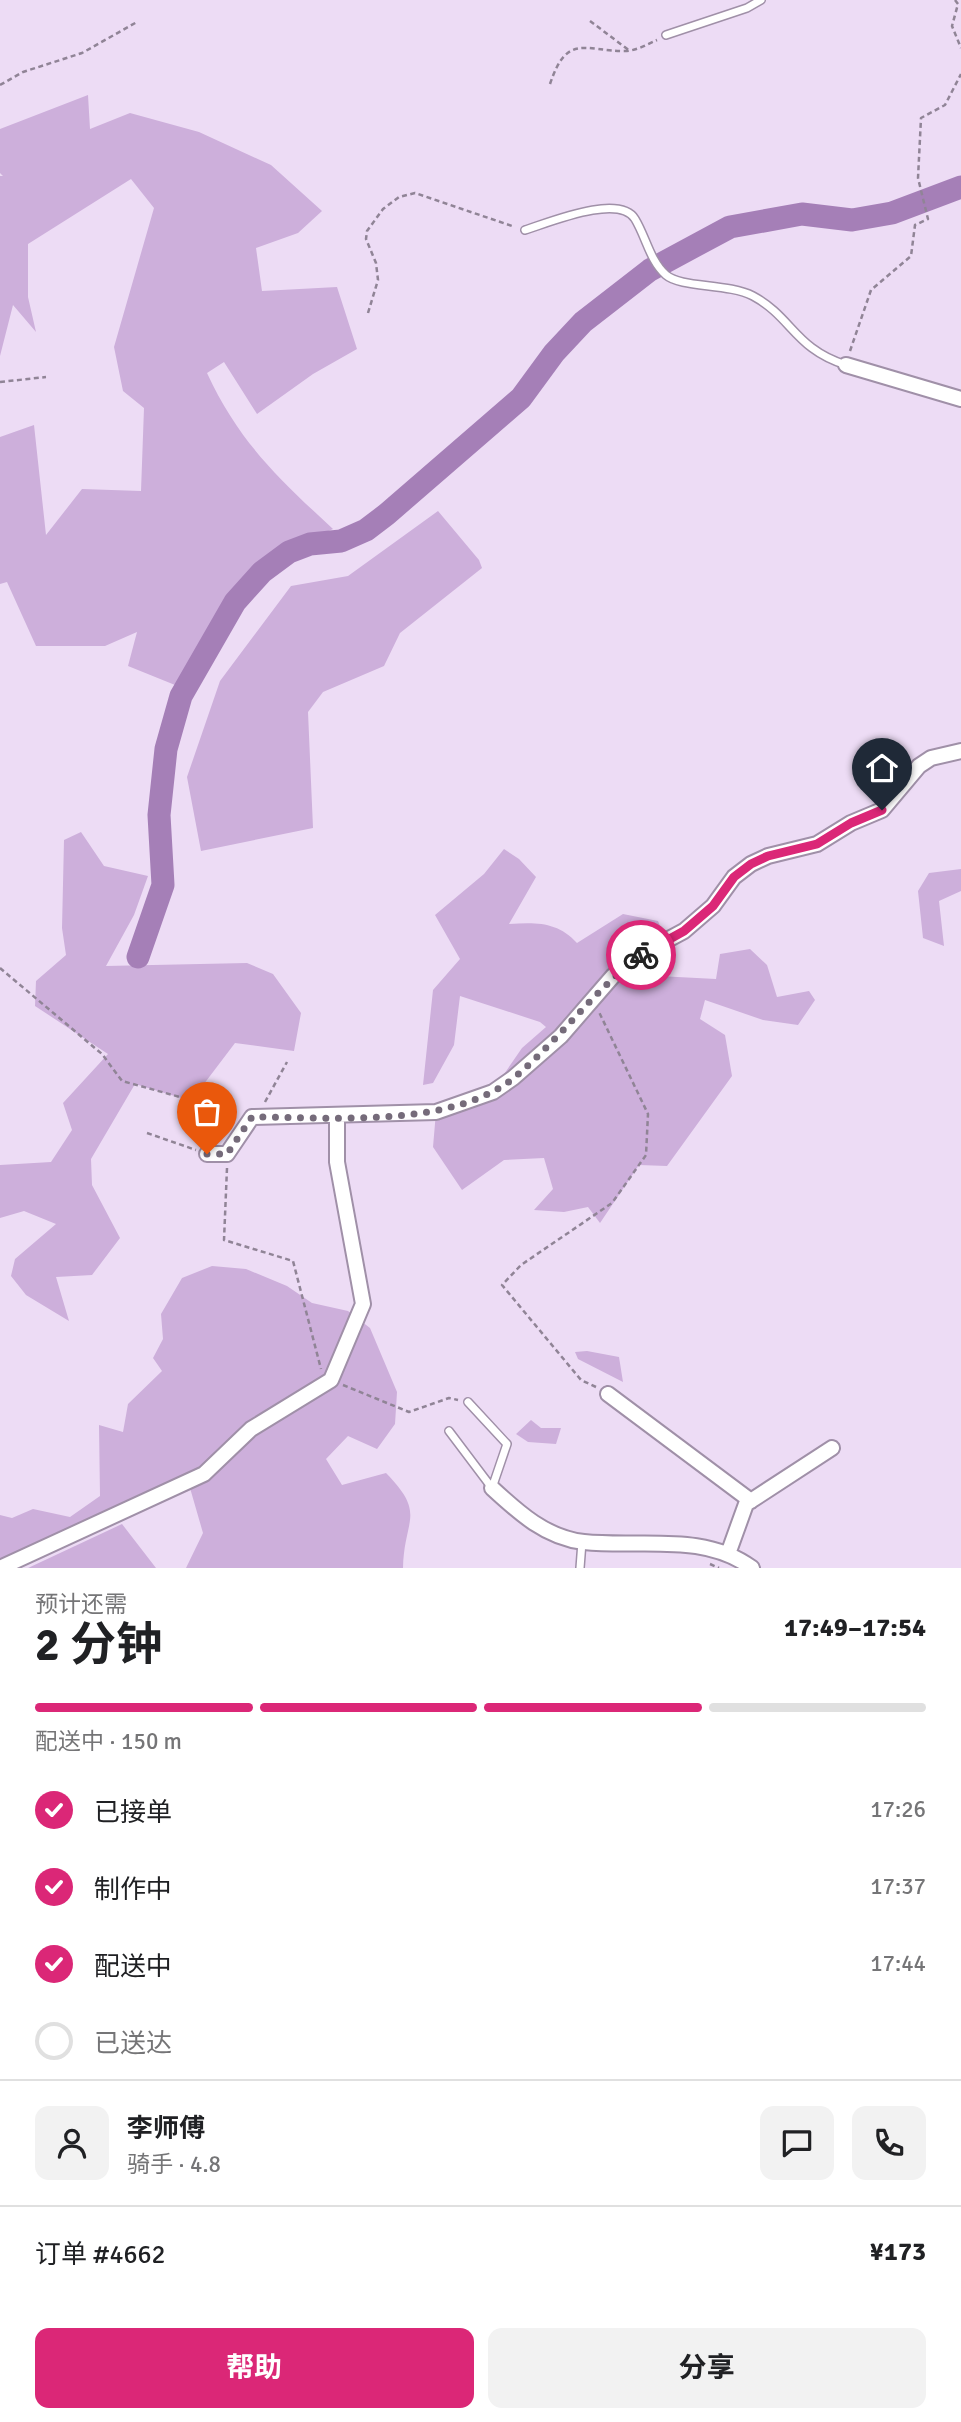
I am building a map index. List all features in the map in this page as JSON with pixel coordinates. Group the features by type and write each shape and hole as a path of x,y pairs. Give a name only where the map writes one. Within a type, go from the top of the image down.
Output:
{"street":[{"path":"846,365 961,398"},
{"path":"207,1154 227,1154 252,1117 337,1117 436,1112 476,1100 513,1078 561,1036 613,976 643,953 684,931 713,906 734,877 751,864 768,856 817,844 851,823 882,810 919,766 931,758 961,751"},
{"path":"0,1567 204,1474 251,1429 331,1380 363,1304 337,1162 337,1117"},
{"path":"608,1394 751,1501"},
{"path":"728,1553 742,1510 751,1501 832,1448"},
{"path":"492,1488 531,1524 582,1542 663,1541 728,1553 752,1568"}],"lane":[{"path":"666,36 747,8 761,0"},
{"path":"525,230 586,211 607,208 624,211 635,217 645,243 667,275 681,282 730,286 752,296 769,306 808,348 823,358 846,365"},
{"path":"468,1402 507,1444 492,1488"},
{"path":"449,1431 492,1488"},
{"path":"580,1568 582,1542"}],"path":[{"path":"958,1 952,26 961,48"},
{"path":"590,21 630,51"},
{"path":"0,85 23,72 82,53 137,22"},
{"path":"550,84 562,56 574,50 593,46 630,51 666,36"},
{"path":"846,365 871,290 911,256 915,225 928,219 918,178 921,118 944,106 961,74"},
{"path":"368,313 378,280 376,263 366,239 367,231 383,209 399,197 415,193 525,230"},
{"path":"0,382 46,377"},
{"path":"0,968 102,1054 122,1081 252,1117 262,1107 287,1062"},
{"path":"594,1000 648,1114 646,1155 612,1203 522,1265 502,1285 581,1380 608,1394"},
{"path":"146,1133 207,1154"},
{"path":"227,1154 224,1240 293,1261 318,1365 331,1380 409,1412 449,1398 468,1402"}],"shaded area":[{"path":"88,95 90,129 130,113 199,132 271,165 322,211 298,233 256,248 262,291 337,287 357,349 313,374 257,414 224,362 207,373 232,419 261,458 333,529 265,559 175,685 128,666 137,632 105,646 36,646 7,582 0,584 0,437 34,425 46,535 82,489 141,491 144,408 123,391 114,347 154,208 131,179 28,244 28,297 36,332 13,305 0,356 0,176 3,176 0,173 0,129"},
{"path":"438,511 479,560 482,568 400,633 384,666 323,692 308,712 313,828 201,851 187,777 220,681 291,586 348,576"},
{"path":"81,832 104,866 148,876 134,915 106,966 247,963 273,974 301,1013 294,1051 235,1043 191,1101 135,1084 91,1159 92,1185 120,1238 92,1275 56,1277 69,1321 26,1295 11,1276 15,1259 56,1224 24,1211 0,1218 0,1165 51,1162 72,1130 63,1103 108,1054 35,1006 36,981 66,955 62,928 64,840"},
{"path":"504,849 519,859 536,877 509,924 529,923 555,927 577,943 623,914 658,921 666,941 643,953 639,975 716,979 720,954 750,949 767,965 777,997 809,991 815,1000 798,1025 763,1020 705,1000 700,1019 725,1035 732,1076 667,1166 639,1165 600,1223 588,1207 564,1212 534,1210 553,1189 544,1158 504,1160 462,1190 433,1147 436,1112 500,1080 522,1048 546,1027 540,1022 460,996 454,1045 433,1083 423,1085 433,990 460,959 435,915 484,874"},
{"path":"961,869 961,891 939,901 944,946 923,938 918,891 929,873"},
{"path":"212,1266 246,1269 287,1286 312,1303 348,1311 370,1328 397,1392 395,1424 377,1449 348,1436 326,1459 342,1485 386,1473 399,1487 410,1508 403,1568 186,1568 203,1533 190,1488 0,1568 0,1515 12,1518 33,1509 70,1517 100,1496 99,1425 123,1432 128,1404 162,1371 153,1358 163,1339 161,1314 182,1278"},
{"path":"587,1351 619,1357 623,1382 578,1359 575,1352"},
{"path":"531,1420 541,1428 561,1428 556,1444 528,1442 516,1434"},
{"path":"122,1524 156,1568 28,1568"}],"waterway":[{"path":"138,957 163,885 159,815 166,749 181,696 235,602 262,572 289,552 310,544 341,541 366,530 387,514 521,398 554,353 583,322 650,270 730,227 802,214 852,220 892,213 961,187"}],"way so far":[{"path":"207,1154 227,1154 252,1117 337,1117 436,1112 476,1100 513,1078 561,1036 613,976 641,955"}],"route":[{"path":"641,955 684,931 713,906 734,877 751,864 768,856 817,844 851,823 882,810"}]}
